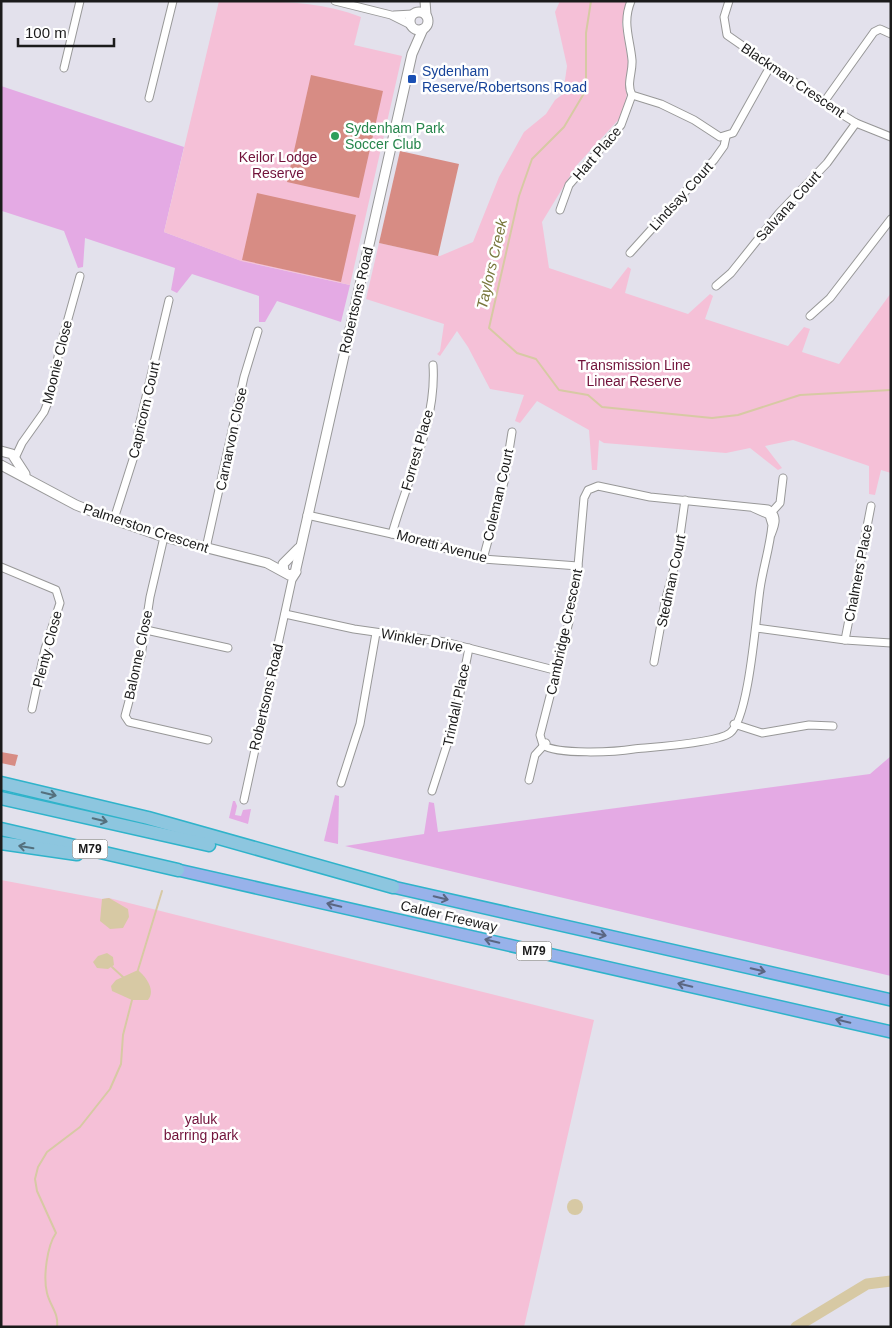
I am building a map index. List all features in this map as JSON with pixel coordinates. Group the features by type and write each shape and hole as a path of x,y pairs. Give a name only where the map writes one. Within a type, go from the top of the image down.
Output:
{"highway":[{"path":"1,783 148,818 393,887"},
{"name":"Calder Freeway","path":"1,798 891,1000"},
{"name":"Calder Freeway","path":"1,829 891,1032"},
{"path":"1,843 178,870"}],"street":[{"path":"64,68 80,1"},
{"path":"149,98 173,1"},
{"path":"335,1 391,15 423,29 428,23 426,1"},
{"path":"411,25 410,19 421,1"},
{"path":"631,1 626,26 632,62 630,87 632,95 661,104 694,120 720,137 726,137"},
{"name":"Blackman Crescent","path":"729,1 724,22 727,35 856,123 891,137"},
{"path":"391,15 421,12 426,15"},
{"name":"Robertsons Road","path":"411,25 412,54"},
{"name":"Robertsons Road","path":"244,800 412,54 423,29"},
{"path":"824,102 874,32 880,29 891,34"},
{"name":"Lindsay Court","path":"630,253 714,160 724,146 726,137 733,133 771,65"},
{"name":"Hart Place","path":"560,210 569,185 621,125 632,95"},
{"name":"Salvana Court","path":"716,286 731,273 779,213 827,163 856,123"},
{"path":"810,316 830,298 891,219"},
{"name":"Moonie Close","path":"6,460 22,443 44,412 52,392 59,351 80,276"},
{"name":"Capricorn Court","path":"114,519 136,450 139,426 169,300"},
{"name":"Carnarvon Close","path":"206,548 244,377 258,331"},
{"name":"Forrest Place","path":"392,534 425,428 430,403 433,365"},
{"name":"Coleman Court","path":"483,558 504,482 512,432"},
{"name":"Palmerston Crescent","path":"6,460 31,479 76,504 114,519 164,537 267,563 286,567 295,561 297,568"},
{"path":"529,780 535,755 545,744 560,749 611,752 702,740 724,734 735,725 741,708 756,628 761,582 771,535 771,514 781,499 783,478"},
{"name":"Cambridge Crescent","path":"545,744 544,727 569,622 578,566 584,507 589,491 603,489 753,508 771,514"},
{"name":"Stedman Court","path":"654,662 665,602 677,557 685,500"},
{"name":"Chalmers Place","path":"844,640 872,506"},
{"name":"Moretti Avenue","path":"308,515 392,534 483,558 578,566"},
{"name":"Balonne Close","path":"164,537 150,597 146,630 125,713 126,718 129,722 208,740"},
{"name":"Robertsons Road","path":"286,567 300,545"},
{"name":"Plenty Close","path":"1,567 52,588 59,596 60,603 45,648 32,709"},
{"path":"286,567 291,575 297,568"},
{"path":"286,567 290,593"},
{"name":"Winkler Drive","path":"285,614 376,632 445,642 558,671"},
{"path":"756,628 844,640 891,643"},
{"path":"146,630 228,648"},
{"path":"341,783 360,724 376,632"},
{"name":"Trindall Place","path":"432,791 454,723 460,682 469,648"},
{"path":"735,725 752,731 771,733 810,725 833,726"}],"shaded area":[{"name":"Sydenham Park Soccer Club","path":"311,75 383,91 359,198 287,182"},
{"path":"1,86 184,147 164,232 242,261 350,285 341,322 277,301 265,322 259,322 259,296 192,274 177,293 171,290 175,268 85,238 83,267 78,268 64,231 2,211 1,213"},
{"path":"400,151 459,164 438,256 379,243"},
{"path":"257,193 356,215 341,282 242,260"},
{"path":"1,752 18,755 15,766 1,763"},
{"path":"891,756 891,976 345,846 424,834 429,802 434,803 438,832 870,774"},
{"path":"335,795 339,796 338,844 324,841"},
{"path":"233,801 235,801 237,806 235,815 241,816 243,810 251,809 248,824 229,818"},
{"path":"109,898 128,909 129,917 123,928 110,929 100,921 102,899"},
{"path":"107,953 113,957 114,965 108,969 97,968 93,962 98,956"},
{"path":"138,970 147,980 150,988 151,992 148,1000 132,1000 112,991 111,986 116,980"},
{"path":"575,1199 581,1201 583,1207 581,1213 575,1215 569,1213 567,1207 569,1201"}],"green space":[{"name":"Keilor Lodge Reserve","path":"219,1 309,4 344,11 361,17 354,45 402,56 350,285 241,261 164,232"},
{"name":"Transmission Line Linear Reserve","path":"560,1 627,1 622,24 629,67 626,103 620,118 576,166 542,222 549,268 611,289 628,267 631,269 625,293 688,314 710,294 713,296 705,319 788,346 804,327 810,329 802,352 839,364 891,293 891,473 881,470 875,495 869,494 869,466 793,440 765,446 782,468 778,470 750,448 726,453 604,443 599,440 597,470 592,470 589,430 537,401 520,423 515,421 524,395 490,389 468,347 457,331 440,356 437,354 440,351 444,324 366,299 379,243 440,256 473,242 499,177 524,132 546,114 555,100 563,94 567,66 555,12"},
{"name":"yaluk barring park","path":"1,880 102,899 109,898 594,1020 524,1327 1,1327"}],"waterway":[{"name":"Taylors Creek","path":"591,1 586,33 586,90 564,127 532,159 519,196 489,328 517,353 536,359 559,390 588,395 602,407 712,418 738,415 800,395 891,390"},
{"path":"138,970 162,891"},
{"path":"112,967 123,977"},
{"path":"57,1327 57,1318 48,1298 45,1279 48,1253 56,1233 37,1191 35,1179 38,1167 47,1152 80,1127 110,1089 121,1064 123,1035 132,1000"},
{"path":"796,1327 867,1284 891,1281"}],"place":[{"name":"Sydenham Reserve/Robertsons Road","path":"412,79"},
{"name":"Sydenham Park Soccer Club","path":"335,136"}]}
